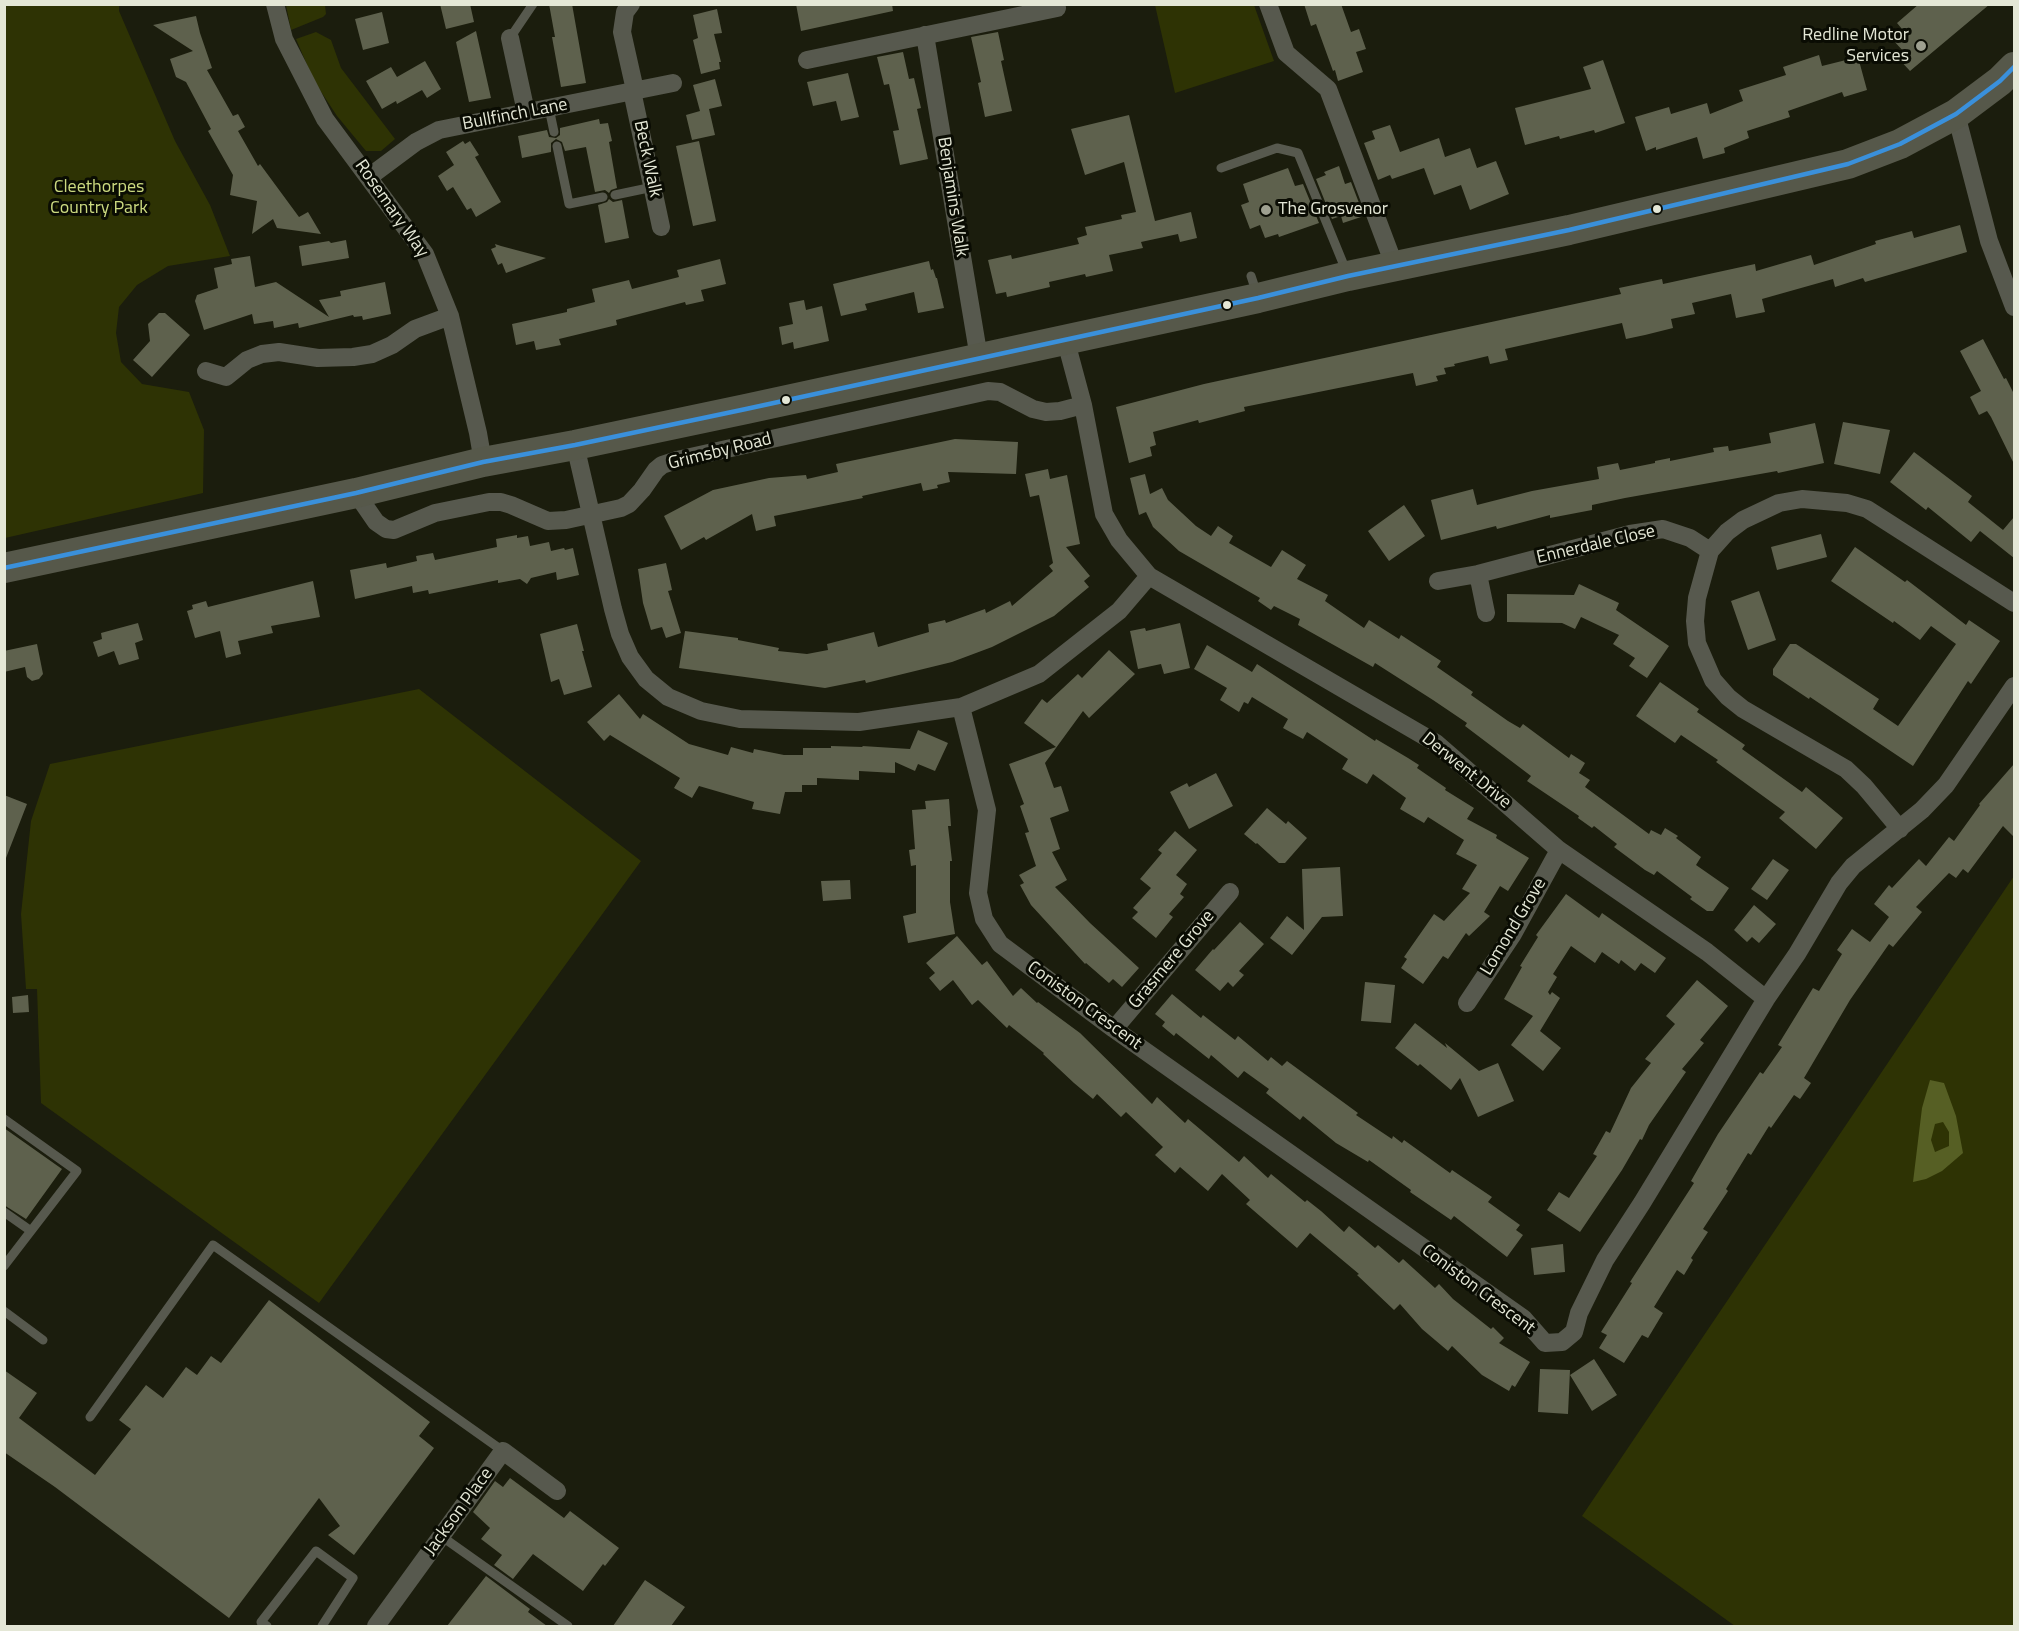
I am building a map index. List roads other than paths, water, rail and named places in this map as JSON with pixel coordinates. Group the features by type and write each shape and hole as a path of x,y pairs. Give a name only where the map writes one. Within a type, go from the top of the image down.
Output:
{"main road":[{"path":"4,568 356,494 483,462 575,445 1065,339 1255,287 1348,276 1395,267 1569,230 1848,164 1900,144 1956,114 2000,81 2014,67"}],"street":[{"name":"Rosemary Way","path":"275,4 284,39 325,119 425,254 450,316 483,462"},
{"name":"Beck Walk","path":"631,4 625,12 622,32 661,227"},
{"path":"1268,4 1286,53 1328,89 1395,267"},
{"path":"807,60 1057,8"},
{"name":"Benjamins Walk","path":"925,35 979,358"},
{"path":"510,38 526,112"},
{"name":"Bullfinch Lane","path":"369,177 416,142 439,130 673,83"},
{"path":"1956,114 1989,241 2014,307"},
{"path":"206,371 226,377 246,360 262,354 279,352 318,357 353,357 372,354 392,345 415,329 450,316"},
{"name":"Derwent Drive","path":"1065,339 1083,405 1104,514 1119,540 1149,576 1436,743 1559,850 1707,952 1766,999"},
{"name":"Grimsby Road","path":"356,494 376,522 386,529 394,530 435,513 489,502 511,505 548,521 566,520 621,508 629,504 656,470 662,465 677,460 988,391 1000,392 1033,409 1046,412 1083,405"},
{"path":"575,445 620,634 630,657 646,679 668,697 701,711 740,719 859,722 961,707 1039,674 1119,611 1149,576"},
{"path":"1900,829 1864,786 1846,769 1743,709 1713,680 1697,643 1695,621 1697,598 1710,551 1727,532 1743,520 1779,503 1802,499 1847,503 1867,509 2014,603"},
{"name":"Ennerdale Close","path":"1438,581 1478,574 1630,534 1663,529 1690,538 1710,551"},
{"path":"1478,574 1486,613"},
{"name":"Coniston Crescent","path":"961,707 987,810 978,893 984,919 999,944 1114,1029 1522,1318 1545,1343 1562,1342 1574,1332 1579,1313 1605,1260 1839,884 1853,866 1922,810 1946,785 2014,686"},
{"name":"Lomond Grove","path":"1467,1003 1513,934 1559,850"},
{"name":"Grasmere Grove","path":"1114,1029 1230,892"},
{"name":"Jackson Place","path":"376,1626 503,1451 557,1491"}],"lane":[{"path":"510,38 533,4"},
{"path":"549,108 554,132"},
{"path":"557,146 569,204 603,197"},
{"path":"1221,168 1277,148 1298,153 1348,276"},
{"path":"615,195 653,187"},
{"path":"4,1119 76,1171 4,1266"},
{"path":"4,1212 31,1230"},
{"path":"90,1417 213,1245 503,1451"},
{"path":"4,1311 43,1340"},
{"path":"441,1536 568,1626"},
{"path":"267,1626 261,1622 316,1551 353,1578 322,1626"}],"place":[{"name":"Redline Motor Services","path":"1921,46"},
{"name":"The Grosvenor","path":"1266,210"}],"park label":[{"name":"Cleethorpes Country Park","path":"99,198"}]}
